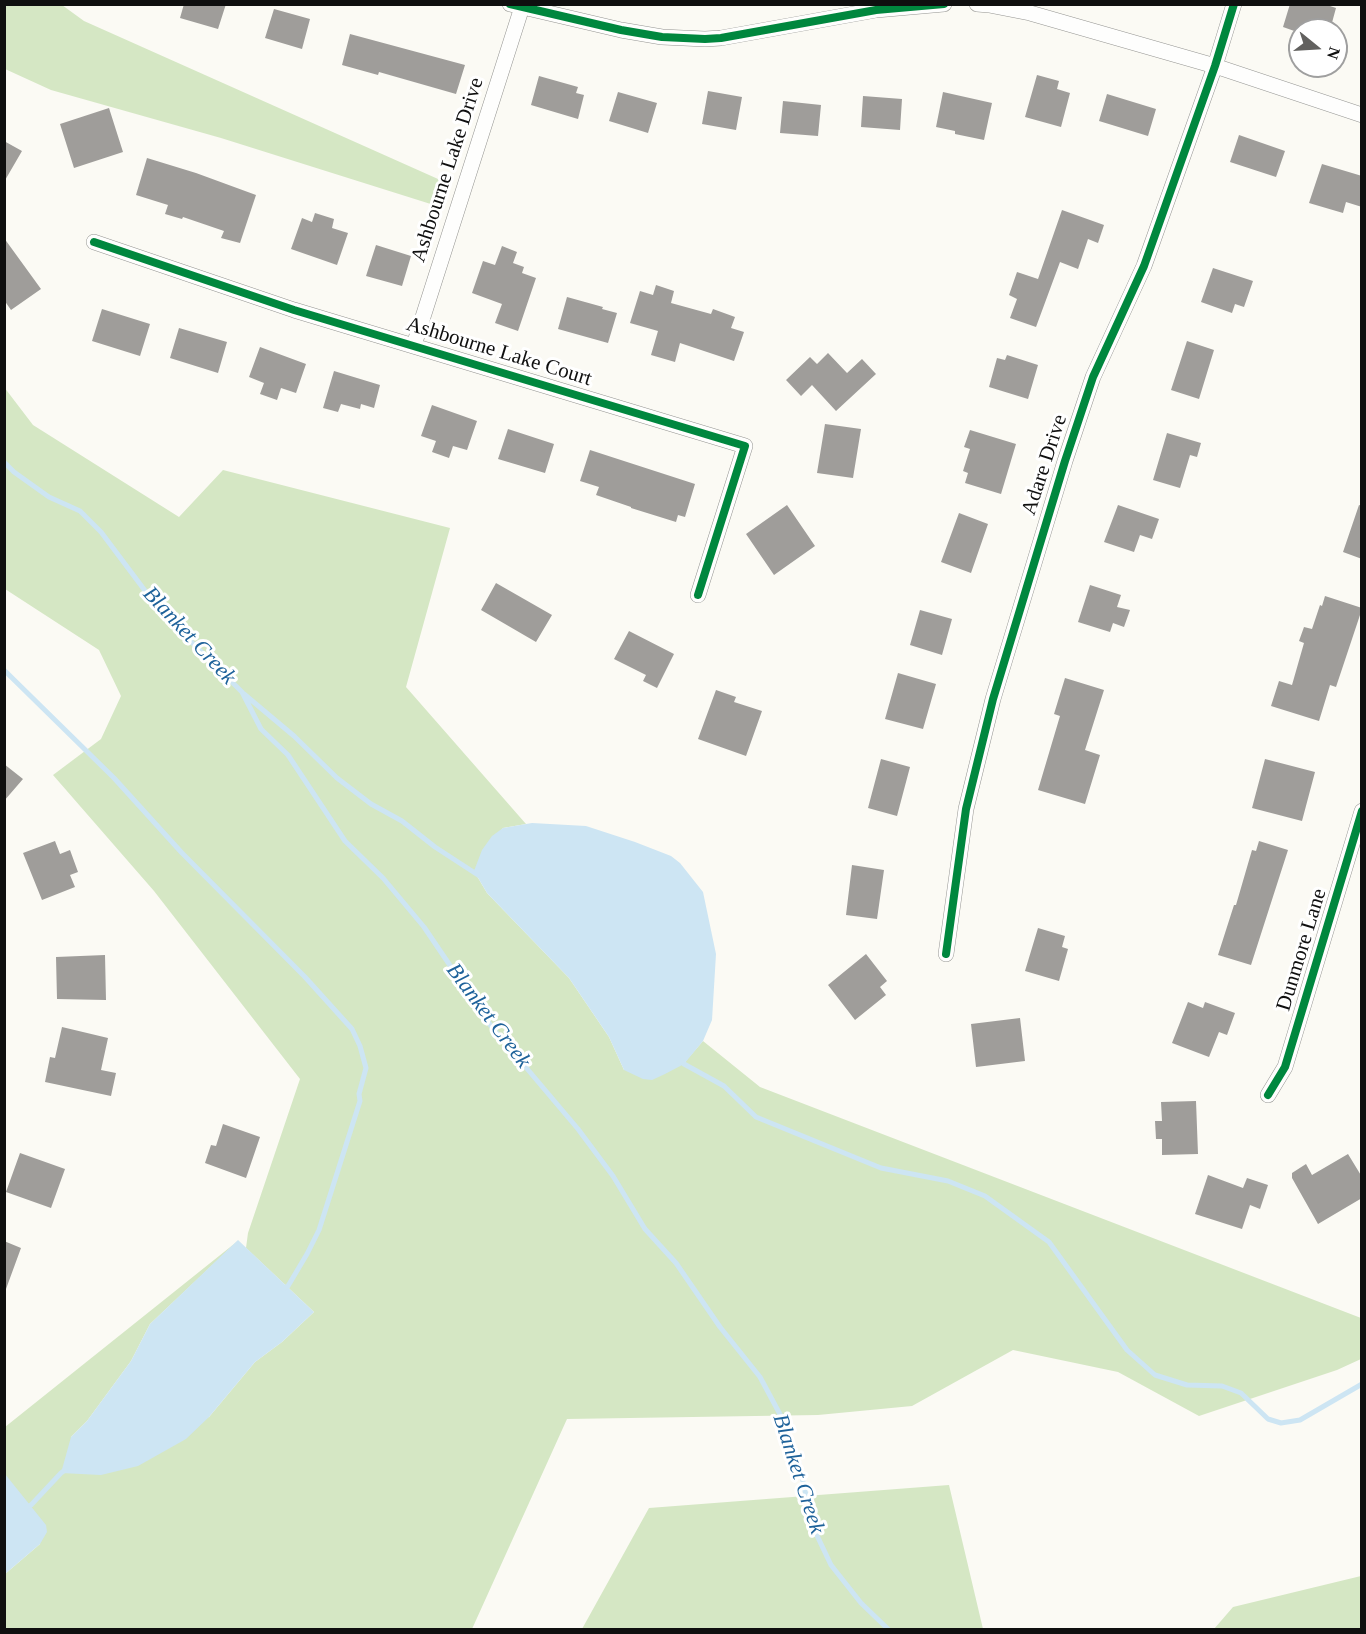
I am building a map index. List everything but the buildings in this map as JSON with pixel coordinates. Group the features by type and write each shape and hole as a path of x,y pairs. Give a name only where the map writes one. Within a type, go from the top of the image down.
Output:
{"street":[{"path":"516,6 621,30 662,37 705,39 876,10 944,4"},
{"path":"977,4 1030,13 1215,66 1362,115"},
{"name":"Adare Drive","path":"946,954 966,809 996,688 1093,377 1144,266 1215,66 1234,4"},
{"name":"Ashbourne Lake Drive","path":"414,345 516,6"},
{"name":"Ashbourne Lake Court","path":"94,242 294,310 745,446 698,595"},
{"name":"Dunmore Lane","path":"1268,1095 1285,1067 1357,841 1362,811"}],"green space":[{"path":"5,4 62,5 84,21 447,183 437,206 221,138 51,90 5,69"},
{"path":"4,387 33,425 179,517 223,470 450,528 406,687 526,824 503,828 474,871 487,893 569,978 609,1037 624,1070 683,1064 703,1041 760,1087 1361,1318 1361,1359 1337,1370 1199,1416 1118,1372 1013,1350 912,1406 818,1415 567,1419 472,1629 5,1629 5,1574 40,1544 5,1475 5,1427 239,1240 150,1324 131,1361 87,1421 71,1437 209,1417 255,1362 282,1342 314,1312 246,1248 248,1233 300,1079 154,891 53,775 101,739 121,696 99,650 5,589"},
{"path":"949,1485 983,1629 582,1629 649,1508"},
{"path":"1361,1576 1361,1629 1214,1629 1233,1607"}],"water":[{"path":"532,823 586,826 671,856 680,863 703,892 716,954 712,1020 703,1041 684,1064 652,1080 643,1079 624,1070 609,1037 569,978 487,893 474,871 482,850 492,836 503,828"},
{"path":"238,1240 314,1312 282,1342 255,1362 209,1417 186,1439 138,1466 101,1475 61,1473 71,1437 87,1421 131,1361 150,1324"},
{"path":"5,1474 46,1525 47,1532 40,1544 5,1574"}],"waterway":[{"name":"Blanket Creek","path":"4,462 49,497 80,511 101,532 161,612 242,692 261,729 288,755 345,841 383,878 424,927 491,1026 578,1129 613,1176 645,1229 676,1263 720,1327 760,1377 782,1418 798,1459 813,1527 831,1565 861,1603 889,1630"},
{"path":"4,670 114,778 182,853 305,977 352,1029 360,1046 366,1068 359,1094 360,1101 319,1230 288,1286 283,1289"},
{"path":"244,694 294,736 337,778 371,804 402,821 435,847 478,875"},
{"path":"679,1060 724,1086 756,1117 881,1168 948,1181 985,1196 1049,1242 1127,1350 1155,1375 1187,1385 1222,1386 1241,1393 1268,1419 1281,1423 1300,1420 1362,1384"},
{"path":"27,1507 65,1470"}],"cycle path":[{"path":"510,4 621,30 662,37 705,39 876,10 944,4"},
{"path":"946,954 966,809 993,699 1065,461 1093,377 1144,266 1215,66 1234,4"},
{"path":"94,242 294,310 745,446 698,595"},
{"path":"1268,1095 1285,1067 1362,811"}]}
